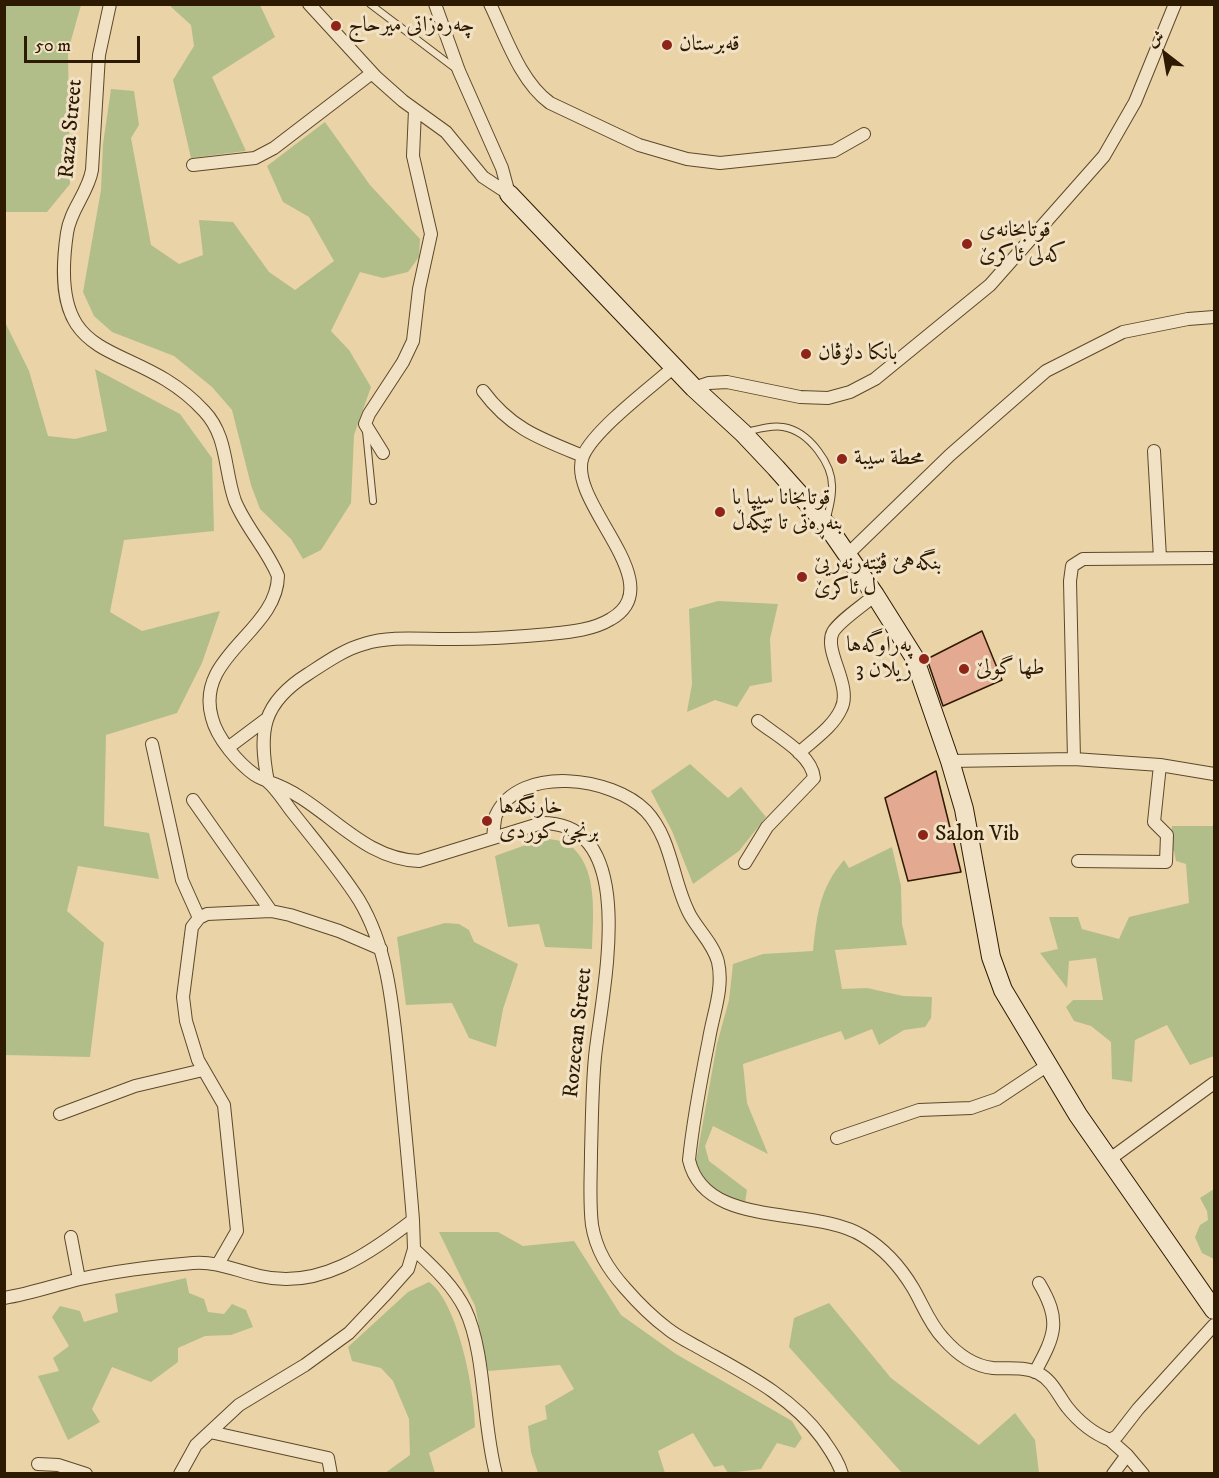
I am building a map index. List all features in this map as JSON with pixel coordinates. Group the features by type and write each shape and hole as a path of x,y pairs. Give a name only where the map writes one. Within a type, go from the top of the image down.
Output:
{"street":[{"name":"Raza Street","path":"110,4 99,55 92,170 89,187 71,217 67,232 64,297 70,315 88,339 104,350 142,365 170,381 206,413 217,428 224,446 236,501 278,576 278,589 270,605 214,676 210,698 211,717 229,747 255,775 268,782"},
{"path":"309,4 372,73 415,110 446,132 483,177 509,194 694,388 743,433 826,524 849,553 914,657 964,809 991,957 1017,1015 1110,1159 1215,1310"},
{"path":"435,4 459,71 502,168 509,194"},
{"path":"490,4 528,80 539,95 550,103 639,146 687,159 720,163 834,151 864,134"},
{"path":"694,388 709,383 727,382 800,398 828,398 850,392 875,379 990,285 1104,156 1135,102 1175,4"},
{"path":"193,165 255,158 274,148 372,73"},
{"path":"383,453 365,424 369,414 403,362 412,341 431,234 413,156 415,110"},
{"path":"849,553 950,455 1046,371 1123,332 1188,319 1215,317"},
{"path":"229,747 265,720 285,690 334,658 363,644 388,639 457,639 563,632 597,626 625,608 631,593 627,570 585,488 582,471 583,456 600,434 674,367"},
{"path":"483,391 498,412 528,434 583,456"},
{"path":"1154,451 1160,558"},
{"path":"1074,759 1070,581 1072,566 1083,559 1211,558"},
{"path":"799,753 835,720 843,707 844,694 831,640 833,630 876,595"},
{"path":"180,1473 196,1445 239,1405 305,1365 350,1333 408,1269 414,1249 397,1048 381,949 358,900 268,782 262,756 265,720"},
{"path":"746,863 767,827 814,778 813,772 799,753 758,721"},
{"path":"152,744 183,880 199,918"},
{"path":"950,761 1074,759 1160,765 1215,774"},
{"path":"1077,861 1167,862 1167,835 1154,822 1160,765"},
{"path":"493,838 496,816 508,800 521,791 540,783 567,780 588,783 610,789 645,810 664,837 682,897 690,915 718,960 720,972 718,999 709,1036 689,1160 692,1174 699,1185 714,1197 734,1205 824,1222 863,1236 902,1272 930,1323 961,1355 984,1366 1035,1372 1056,1390 1084,1425 1110,1440 1143,1473"},
{"name":"Rozecan Street","path":"268,782 293,792 375,851 399,860 419,861 542,823 558,823 572,827 585,837 594,850 607,890 609,944 595,1059 591,1168 592,1224 604,1261 636,1299 669,1330 752,1378 798,1410 830,1449 842,1473"},
{"path":"193,800 271,911"},
{"path":"218,1264 237,1231 224,1105 203,1070 189,1040 183,997 192,927 199,918 207,914 271,911 339,931 381,949"},
{"path":"837,1138 919,1110 971,1108 988,1102 1048,1065"},
{"path":"60,1114 135,1086 203,1070"},
{"path":"1110,1159 1215,1083"},
{"path":"4,1298 79,1279 193,1263 218,1264 261,1277 284,1280 324,1273 346,1266 413,1220"},
{"path":"71,1237 79,1279"},
{"path":"414,1249 447,1282 465,1310 476,1348 489,1449 496,1473"},
{"path":"1035,1372 1053,1334 1054,1319 1053,1305 1039,1283"},
{"path":"1110,1440 1117,1436 1145,1401 1215,1325"},
{"path":"210,1432 328,1458 331,1473"},
{"path":"1113,1473 1127,1455"},
{"path":"38,1464 58,1465 86,1473"}],"lane":[{"path":"370,4 459,71"},
{"path":"365,424 373,501"},
{"path":"743,433 771,426 786,428 805,438 817,450 827,465 832,489 826,524"}],"green space":[{"path":"4,5 81,5 68,51 70,184 47,212 5,212"},
{"path":"169,5 260,5 275,37 212,77 246,151 191,158 173,80 194,46 191,25"},
{"path":"111,89 134,91 139,125 131,138 151,245 179,264 203,255 199,220 233,222 269,272 295,290 334,261 309,217 283,202 267,166 325,122 370,185 420,239 419,257 408,272 383,278 360,272 331,331 349,350 371,387 354,435 351,503 321,550 303,559 291,539 260,509 251,485 232,410 212,387 174,356 112,332 94,316 83,292 101,190 103,144"},
{"path":"5,322 29,371 48,436 75,439 107,431 95,369 180,414 212,458 214,531 124,540 110,612 142,631 220,611 202,663 177,713 106,735 104,826 149,833 159,879 78,866 67,911 104,943 90,1057 5,1055"},
{"path":"718,601 778,604 770,639 772,682 750,686 737,707 715,700 687,712 692,684 689,609"},
{"path":"690,764 728,798 741,787 766,817 739,851 693,884 672,831 651,791"},
{"path":"1172,826 1214,826 1214,1056 1190,1065 1167,1025 1135,1040 1132,1082 1112,1079 1111,1042 1091,1026 1074,1021 1066,1007 1073,1000 1103,1000 1096,958 1069,961 1067,988 1040,953 1058,949 1049,917 1078,917 1082,929 1119,939 1129,917 1189,903 1186,864 1176,861 1174,851 1170,850"},
{"path":"545,838 568,844 578,853 585,865 592,892 592,949 545,947 539,924 508,927 495,856"},
{"path":"892,847 901,886 902,924 907,945 835,950 842,989 867,988 903,996 932,997 931,1018 925,1027 904,1030 879,1045 872,1029 845,1040 841,1031 743,1064 747,1103 768,1154 713,1126 705,1146 709,1161 747,1190 745,1203 729,1196 709,1183 699,1170 696,1161 717,1044 729,1000 733,964 763,954 813,951 824,892 844,860 849,868"},
{"path":"445,923 459,924 469,930 474,942 518,964 503,1009 496,1047 469,1038 452,1003 406,1005 397,937"},
{"path":"1214,1189 1214,1259 1202,1253 1195,1237 1200,1225 1208,1220 1207,1211 1200,1198"},
{"path":"439,1232 498,1232 523,1246 574,1241 621,1315 676,1354 792,1421 802,1438 795,1448 777,1443 761,1469 728,1473 723,1465 714,1467 693,1433 658,1451 665,1473 538,1473 531,1452 528,1426 547,1419 545,1406 574,1389 560,1365 488,1371 475,1306"},
{"path":"186,1278 189,1293 204,1299 208,1312 224,1314 232,1304 246,1310 253,1327 231,1335 205,1336 178,1348 178,1362 151,1382 112,1367 92,1409 100,1422 68,1440 38,1376 59,1371 53,1358 69,1346 52,1317 60,1306 80,1311 84,1322 118,1312 115,1294"},
{"path":"429,1282 448,1308 463,1349 472,1392 475,1427 429,1453 435,1473 385,1473 410,1455 409,1419 393,1381 381,1368 352,1361 348,1347 408,1292"},
{"path":"829,1303 891,1378 979,1445 1015,1413 1035,1440 1039,1473 902,1473 789,1347 794,1318"}],"building":[{"name":"طها گولێ","path":"982,631 1002,680 943,706 927,659"},
{"name":"Salon Vib","path":"936,771 961,872 908,881 885,798"}],"place":[{"name":"چەرەزاتی میرحاج","path":"336,26"},
{"name":"قەبرستان","path":"667,45"},
{"name":"قوتابخانەی کەلی ئاکرێ","path":"967,244"},
{"name":"بانکا دلۆڤان","path":"806,354"},
{"name":"محطة سيبة","path":"842,459"},
{"name":"قوتابخانا سیپا یا بنەڕەتی تا تێکەڵ","path":"720,512"},
{"name":"بنگەهێ ڤێتەرنەریێ ل ئاکرێ","path":"802,577"},
{"name":"پەراوگەها زیلان 3","path":"924,659"},
{"name":"طها گولێ","path":"964,669"},
{"name":"خارنگەها برنجێ کوردی","path":"487,821"},
{"name":"Salon Vib","path":"923,835"}]}
